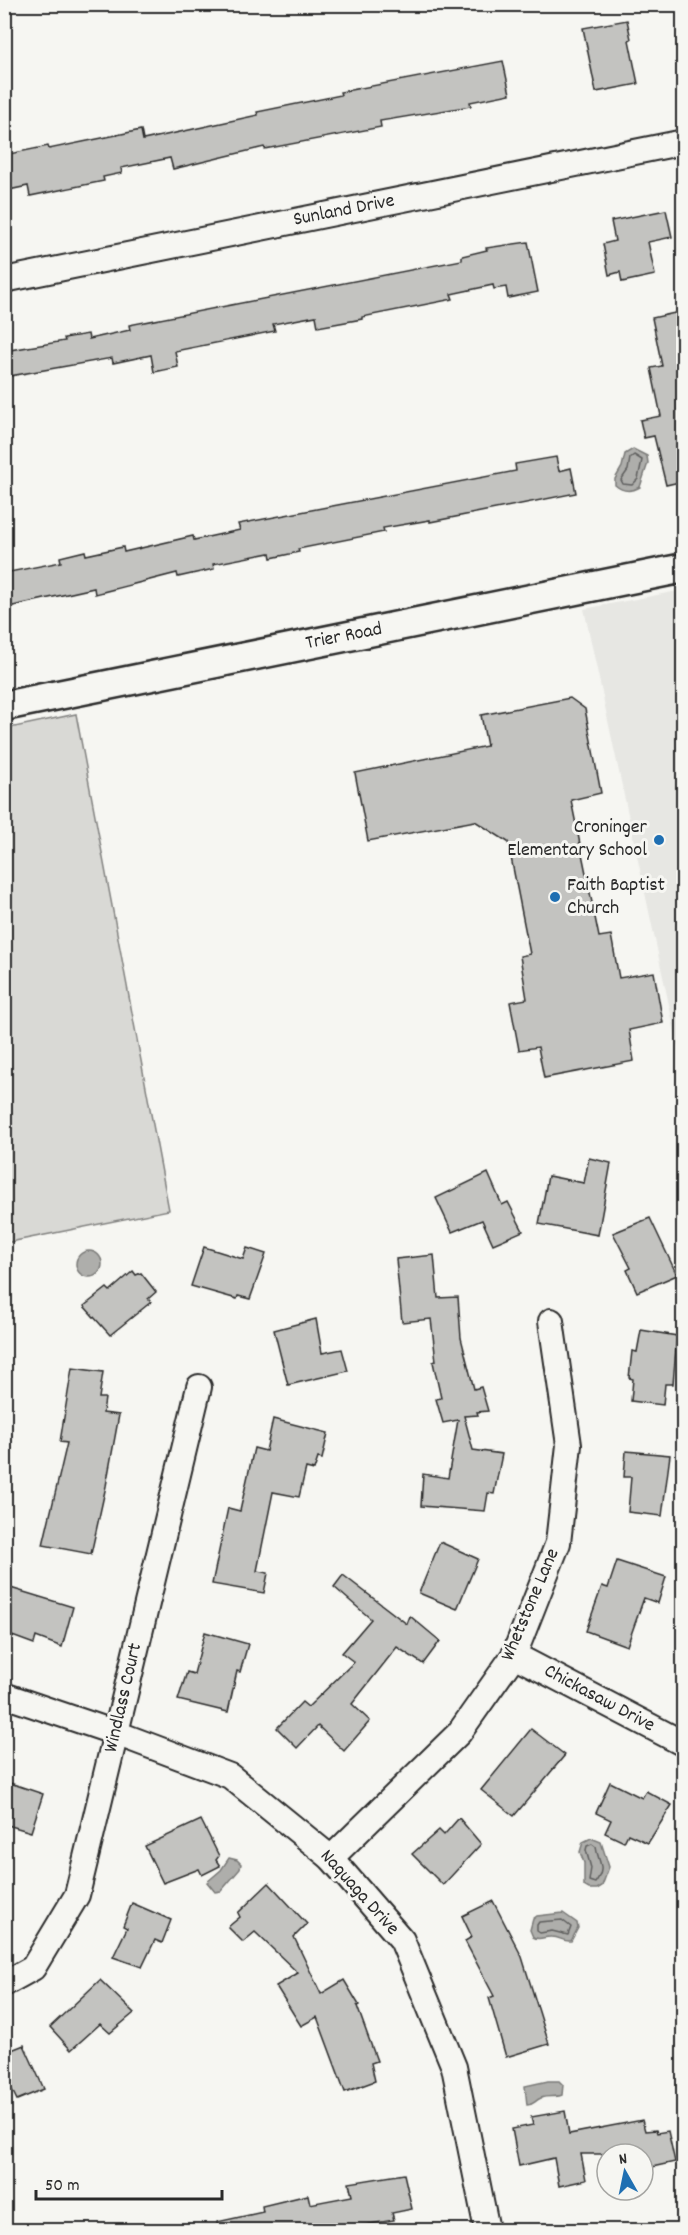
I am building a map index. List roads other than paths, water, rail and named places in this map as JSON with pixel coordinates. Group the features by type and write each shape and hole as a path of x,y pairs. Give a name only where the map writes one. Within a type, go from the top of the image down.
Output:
{"street":[{"name":"Sunland Drive","path":"4,280 684,142"},
{"name":"Trier Road","path":"4,706 684,568"},
{"name":"Whetstone Lane","path":"331,1858 459,1733 514,1655 558,1543 568,1456 569,1445 551,1321"},
{"name":"Windlass Court","path":"4,1984 33,1968 77,1895 199,1387"},
{"name":"Chickasaw Drive","path":"514,1655 684,1744"},
{"name":"Naquaga Drive","path":"4,1695 116,1733 230,1776 331,1858 402,1940 454,2067 487,2230"}],"water":[{"path":"633,449 647,456 648,463 640,487 624,490 615,485 615,479 622,467 625,454"},
{"path":"89,1251 98,1255 102,1264 98,1273 89,1277 80,1273 76,1264 80,1255"},
{"path":"591,1838 601,1842 609,1867 602,1886 597,1889 584,1886 584,1863 580,1852 583,1842"},
{"path":"229,1858 241,1864 240,1869 221,1891 215,1892 207,1882 221,1870"},
{"path":"563,1913 577,1923 578,1928 571,1941 555,1937 538,1939 533,1937 530,1930 533,1919 537,1916"},
{"path":"559,2081 563,2085 562,2095 544,2097 527,2105 525,2086"}],"place":[{"name":"Croninger Elementary School","path":"659,840"},
{"name":"Faith Baptist Church","path":"555,897"}]}
